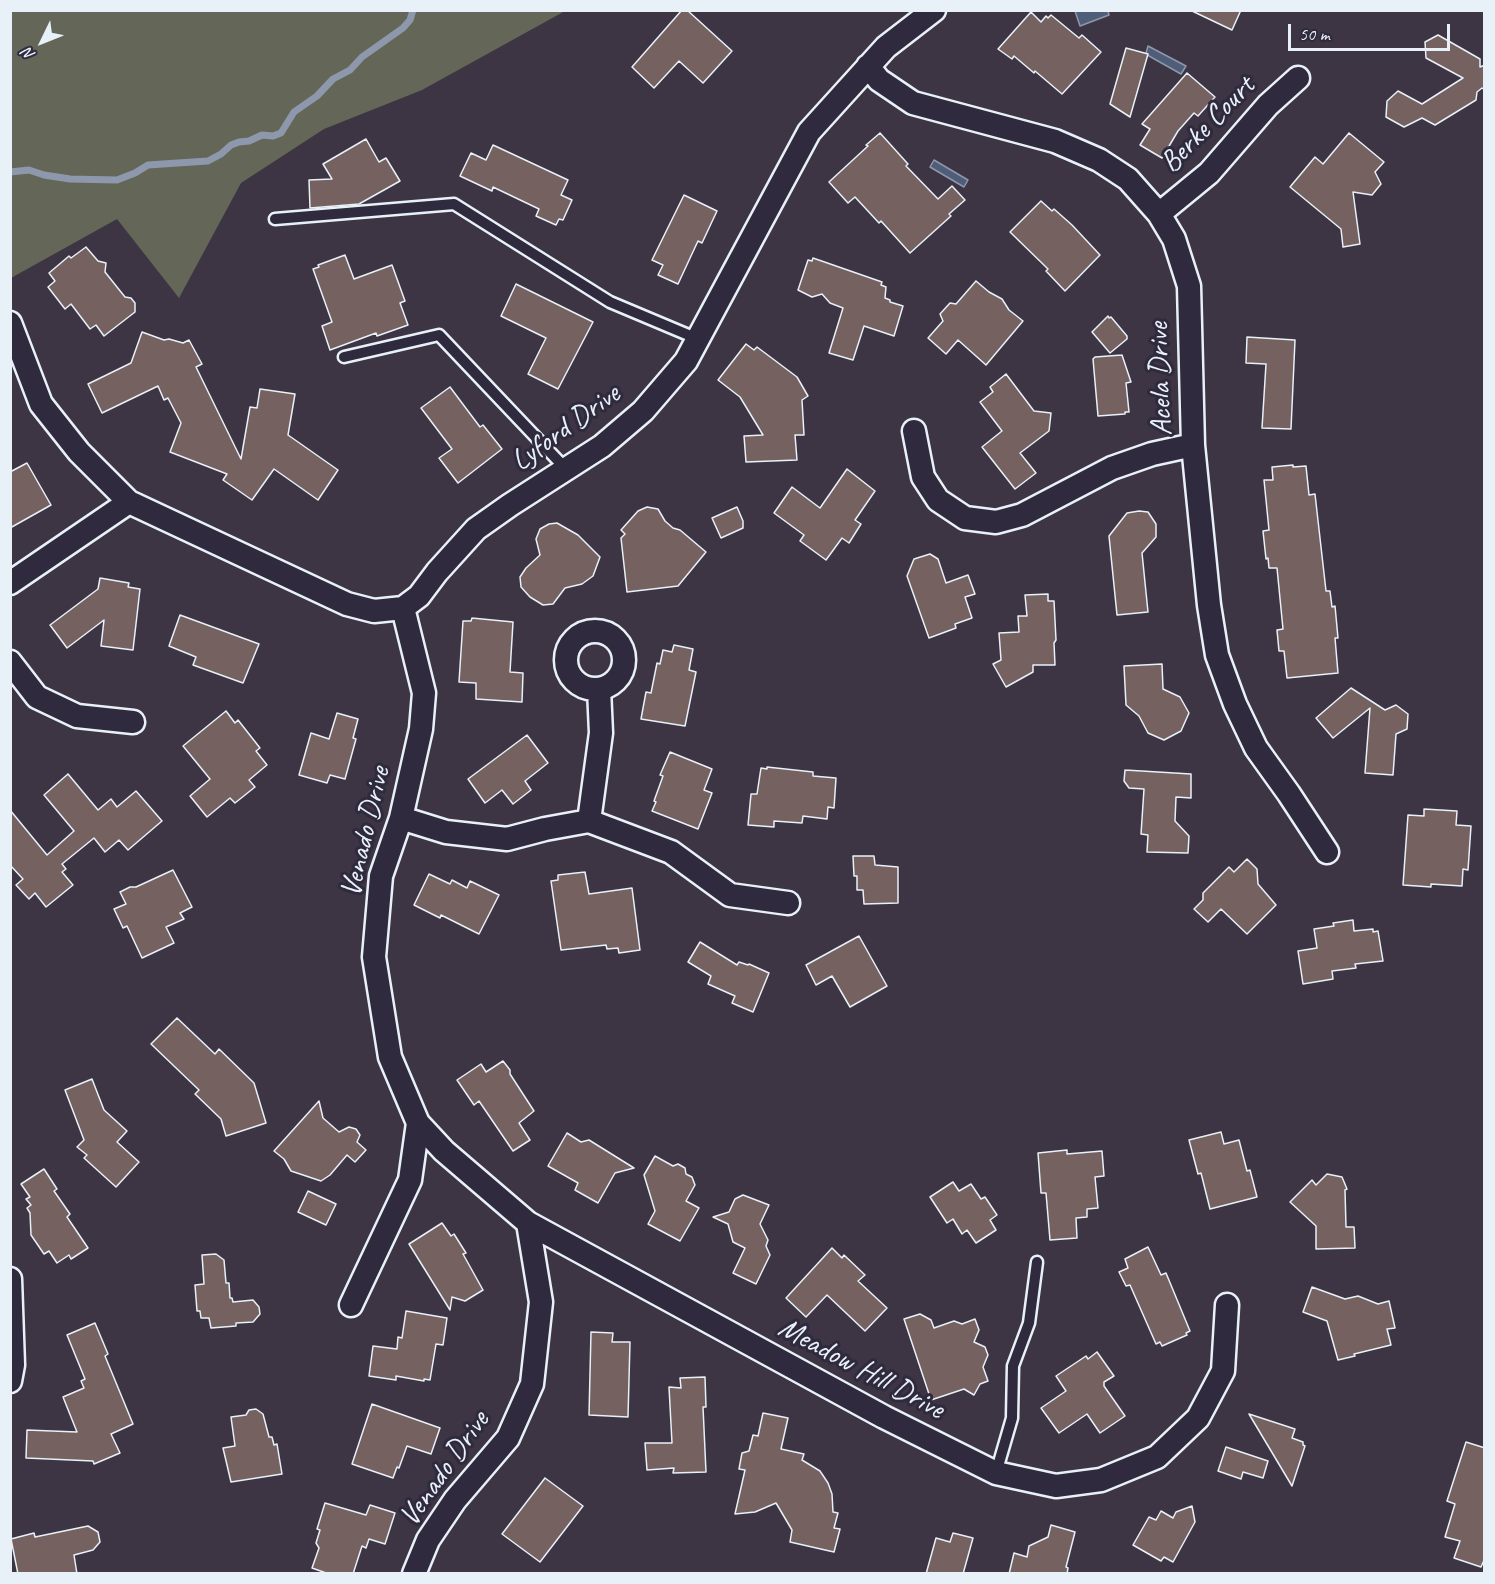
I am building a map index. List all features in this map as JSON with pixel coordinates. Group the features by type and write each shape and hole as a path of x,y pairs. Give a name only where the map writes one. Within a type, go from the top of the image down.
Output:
{"street":[{"name":"Lyford Drive","path":"403,608 419,596 476,529 602,446 643,411 686,361 809,132 868,66 903,33 934,10"},
{"name":"Acela Drive","path":"868,66 886,86 913,104 1055,141 1099,160 1128,179 1159,214 1174,239 1188,286 1193,445 1209,604 1217,655 1235,704 1256,748 1327,852"},
{"name":"Berke Court","path":"1159,214 1209,173 1268,105 1298,78"},
{"path":"10,323 41,404 79,452 129,502 346,604 374,612 403,608"},
{"path":"914,431 924,477 938,500 965,518 996,522 1022,515 1112,468 1152,454 1193,445"},
{"path":"10,583 129,502"},
{"name":"Venado Drive","path":"403,608 424,693 421,729 401,818 381,876 374,957 390,1057 418,1123"},
{"path":"10,662 38,697 77,716 133,722"},
{"path":"589,821 601,733 599,689"},
{"path":"401,818 446,832 507,839 589,821 671,852 730,895 788,903"},
{"path":"351,1305 410,1180 418,1123"},
{"name":"Meadow Hill Drive","path":"418,1123 444,1151 528,1223 884,1417 996,1473 1056,1486 1101,1480 1157,1457 1198,1418 1223,1371 1227,1305"},
{"name":"Venado Drive","path":"414,1574 428,1540 455,1500 508,1438 532,1384 540,1302 528,1223"},
{"path":"10,1279 14,1365 10,1381"}],"lane":[{"path":"274,219 454,204 610,302 698,339"},
{"path":"344,357 439,335 566,469"},
{"path":"996,1473 1012,1418 1013,1366 1029,1323 1037,1262"}],"green space":[{"path":"11,10 565,11 422,90 324,129 241,183 179,298 117,219 11,278"}],"water":[{"path":"1075,11 1108,11 1109,15 1080,26"},
{"path":"1148,46 1186,66 1181,74 1149,56 1146,53"},
{"path":"934,160 968,180 964,187 930,167"}],"building":[{"path":"682,10 687,10 732,51 703,83 679,61 654,88 632,67"},
{"path":"1190,10 1241,10 1232,30"},
{"path":"1031,12 1041,22 1046,16 1048,18 1051,15 1079,38 1082,35 1101,52 1062,94 1014,56 1012,59 998,49"},
{"path":"1438,35 1480,59 1480,67 1485,65 1485,90 1482,88 1477,92 1476,100 1435,125 1422,118 1404,127 1386,117 1387,101 1398,91 1422,104 1463,78 1426,58 1425,42"},
{"path":"1126,48 1148,54 1130,117 1110,104"},
{"path":"1187,73 1215,97 1198,116 1194,113 1178,131 1162,158 1140,145 1150,129 1142,124"},
{"path":"880,133 908,164 906,166 938,199 952,186 965,200 949,214 951,216 910,253 855,197 848,203 829,182"},
{"path":"1349,133 1384,162 1375,172 1381,184 1372,195 1353,192 1360,244 1343,247 1341,229 1290,187 1315,157 1323,164"},
{"path":"366,139 379,162 386,158 400,181 359,204 310,208 309,180 332,179 323,164"},
{"path":"493,145 568,180 561,195 572,200 563,220 559,219 556,225 536,216 539,209 493,187 492,191 460,176 471,153 486,160"},
{"path":"684,195 717,211 702,243 698,241 678,284 658,275 663,265 652,260"},
{"path":"1041,201 1072,225 1100,255 1065,291 1046,271 1048,269 1010,232"},
{"path":"86,247 98,261 106,263 105,272 125,297 131,298 135,303 135,312 104,336 96,325 90,329 71,304 65,309 48,287 55,281 49,273 69,256 71,258"},
{"path":"345,255 354,279 392,265 405,301 400,303 408,325 377,336 376,333 330,350 322,326 332,322 313,269"},
{"path":"813,258 882,282 881,285 886,287 885,298 903,306 894,336 864,326 853,360 829,353 843,308 830,303 822,294 812,297 798,290 808,260 812,261"},
{"path":"976,281 1002,299 1009,310 1023,321 986,365 958,340 946,354 928,338 943,321 940,314 950,303 956,304"},
{"path":"516,284 593,322 558,389 528,374 546,338 501,316"},
{"path":"1108,316 1127,336 1127,339 1110,353 1092,332"},
{"path":"142,332 164,340 183,343 189,340 202,364 196,367 241,459 250,407 257,408 260,389 295,394 288,435 338,470 318,500 274,469 252,500 223,480 227,474 170,452 181,423 168,398 164,400 158,386 102,413 88,384 131,363"},
{"path":"1247,337 1295,340 1291,429 1262,428 1266,364 1246,363"},
{"path":"746,344 754,350 757,347 797,377 808,396 802,400 804,435 795,435 797,460 746,462 744,436 763,435 740,397 718,380"},
{"path":"1122,355 1131,382 1126,383 1129,412 1098,416 1093,359"},
{"path":"1006,374 1034,411 1051,413 1049,431 1020,453 1036,473 1015,489 982,447 1002,431 980,402 993,392 990,387"},
{"path":"450,387 480,427 483,425 502,449 458,483 439,458 452,449 421,408"},
{"path":"27,463 51,505 10,528 10,472"},
{"path":"1293,465 1293,467 1306,466 1309,495 1315,494 1326,591 1330,591 1332,607 1335,606 1338,673 1287,678 1284,651 1279,651 1277,630 1283,629 1277,568 1269,568 1268,558 1266,559 1263,531 1269,530 1264,480 1273,480 1272,467"},
{"path":"847,469 875,491 855,520 861,524 849,543 842,538 826,560 800,541 804,535 774,513 792,487 820,508"},
{"path":"647,507 658,509 665,521 673,528 680,530 706,552 678,586 627,592 621,538 625,534 621,530 638,511"},
{"path":"737,507 743,521 743,528 721,538 712,518"},
{"path":"1148,512 1156,524 1156,537 1142,553 1148,612 1117,615 1109,536 1127,513"},
{"path":"557,523 578,535 600,557 593,576 582,584 565,588 553,604 543,605 530,597 521,587 520,577 540,555 536,539 540,529"},
{"path":"930,554 938,559 946,583 968,575 975,594 965,597 972,618 955,624 956,628 929,638 907,576 914,559"},
{"path":"100,578 129,583 128,587 140,589 133,650 101,646 104,620 67,648 50,625 98,589"},
{"path":"1048,594 1048,601 1054,601 1055,665 1033,665 1033,672 1006,687 993,664 1001,660 999,633 1019,632 1018,616 1027,616 1025,595"},
{"path":"180,615 259,644 243,683 193,665 196,657 169,646"},
{"path":"472,618 513,622 510,672 523,673 522,702 476,699 476,683 459,682 463,621 471,621"},
{"path":"674,645 693,649 689,670 696,672 685,726 641,719 646,692 651,693 657,663 660,664 663,650 672,652"},
{"path":"1162,664 1163,689 1180,697 1189,713 1181,731 1164,740 1148,733 1139,716 1126,705 1124,666"},
{"path":"1351,688 1385,710 1396,705 1408,714 1407,729 1396,734 1393,775 1365,773 1370,708 1333,738 1316,718"},
{"path":"226,711 235,723 238,720 260,748 256,751 267,765 249,780 255,787 235,803 230,798 207,817 190,796 210,779 183,746"},
{"path":"337,713 358,719 353,738 356,739 345,779 330,775 327,783 299,775 311,733 329,739"},
{"path":"527,735 548,763 525,781 531,790 513,804 502,790 485,803 468,779"},
{"path":"670,752 712,769 704,790 712,793 698,829 652,811 663,776 660,775"},
{"path":"767,767 813,772 813,776 836,778 834,808 828,807 827,819 803,816 802,823 774,821 774,827 748,825 751,794 757,794 761,768 767,769"},
{"path":"1125,770 1191,774 1191,798 1176,797 1175,821 1189,836 1188,853 1147,852 1148,835 1141,834 1144,789 1129,788 1124,781"},
{"path":"68,774 98,810 111,799 117,807 136,791 162,821 128,850 119,840 105,852 94,838 62,864 66,869 62,872 73,885 46,907 35,893 29,899 16,885 23,879 10,865 10,810 47,855 74,831 44,795"},
{"path":"1424,809 1457,811 1456,825 1471,826 1468,870 1463,869 1462,886 1403,885 1408,815 1424,816"},
{"path":"853,856 874,856 875,865 898,867 898,903 864,904 863,890 857,890"},
{"path":"1247,859 1257,869 1258,884 1276,905 1247,934 1221,909 1208,922 1194,909 1203,900 1203,893 1229,867 1234,872"},
{"path":"173,870 192,907 180,913 184,919 166,927 174,943 142,958 127,926 123,928 114,909 126,904 120,892"},
{"path":"585,872 589,894 632,888 640,950 619,953 618,948 607,949 606,945 561,950 551,881 558,880 558,875"},
{"path":"429,874 450,884 452,880 467,888 470,881 499,895 479,934 441,915 440,918 414,905"},
{"path":"1353,920 1354,931 1373,929 1373,932 1378,931 1383,961 1355,964 1356,968 1332,971 1333,979 1303,984 1298,951 1317,948 1314,929"},
{"path":"859,936 887,986 850,1007 832,976 816,985 806,965"},
{"path":"700,942 737,965 739,962 749,964 769,973 753,1012 732,1003 735,996 708,984 711,976 688,962"},
{"path":"177,1018 215,1054 219,1049 254,1083 266,1123 226,1136 221,1119 195,1094 199,1090 151,1044"},
{"path":"503,1061 534,1111 519,1123 530,1140 513,1151 479,1101 474,1105 457,1080 481,1064 486,1072"},
{"path":"92,1079 104,1110 127,1131 117,1142 139,1162 116,1187 84,1158 87,1155 77,1147 84,1140 65,1090"},
{"path":"319,1101 323,1118 339,1132 349,1127 356,1129 360,1135 357,1142 366,1150 355,1162 347,1155 330,1175 321,1181 291,1171 284,1159 274,1151"},
{"path":"1221,1132 1224,1144 1239,1140 1257,1197 1210,1209 1201,1173 1198,1174 1189,1140"},
{"path":"567,1133 581,1142 589,1140 634,1168 615,1173 598,1203 575,1190 578,1183 548,1166"},
{"path":"1067,1150 1067,1154 1102,1151 1104,1176 1095,1177 1098,1208 1087,1209 1087,1217 1076,1218 1077,1238 1050,1240 1046,1193 1041,1193 1038,1153"},
{"path":"655,1156 673,1166 678,1164 685,1168 686,1174 692,1177 695,1185 686,1201 699,1208 680,1241 648,1224 655,1211 644,1175"},
{"path":"44,1169 57,1189 54,1191 70,1214 67,1217 88,1248 71,1259 69,1255 57,1263 49,1251 44,1254 31,1235 30,1213 27,1208 31,1205 26,1199 30,1197 21,1184"},
{"path":"1327,1174 1342,1177 1347,1189 1345,1190 1346,1227 1354,1227 1355,1248 1316,1249 1316,1226 1290,1202 1312,1180 1316,1185"},
{"path":"953,1182 959,1191 971,1184 981,1199 985,1197 997,1215 990,1220 996,1230 976,1243 967,1230 962,1234 953,1219 947,1223 930,1197"},
{"path":"308,1191 336,1204 326,1225 298,1212"},
{"path":"743,1195 769,1205 760,1224 768,1240 766,1246 770,1255 756,1284 733,1273 745,1248 733,1242 728,1224 713,1217 729,1212 735,1199"},
{"path":"442,1223 451,1236 454,1234 466,1253 463,1254 483,1290 465,1301 452,1297 450,1310 409,1244"},
{"path":"1148,1247 1161,1275 1166,1273 1190,1331 1186,1333 1187,1335 1162,1346 1160,1342 1156,1344 1130,1285 1126,1286 1119,1272 1128,1268 1125,1259"},
{"path":"832,1248 842,1258 844,1255 865,1275 858,1281 887,1308 865,1331 827,1295 806,1317 786,1298"},
{"path":"216,1254 224,1260 226,1283 229,1283 230,1298 233,1302 253,1300 259,1307 260,1314 253,1322 211,1328 209,1318 201,1318 200,1311 197,1311 195,1285 204,1284 202,1255"},
{"path":"1312,1287 1345,1299 1358,1296 1378,1304 1389,1301 1395,1328 1387,1329 1391,1345 1338,1360 1327,1321 1303,1312"},
{"path":"406,1311 447,1318 443,1345 436,1344 430,1380 396,1376 396,1380 369,1376 373,1346 397,1349 398,1337 402,1338"},
{"path":"920,1314 931,1320 934,1328 954,1321 962,1324 975,1319 979,1330 974,1342 985,1347 988,1355 983,1367 988,1381 980,1384 974,1395 964,1389 931,1400 904,1319"},
{"path":"95,1323 108,1354 105,1356 133,1424 111,1434 120,1453 94,1464 93,1461 26,1458 27,1430 77,1432 63,1397 84,1388 81,1381 85,1379 67,1335"},
{"path":"591,1332 613,1333 612,1342 630,1342 628,1417 589,1415"},
{"path":"1097,1352 1114,1376 1104,1382 1104,1386 1125,1416 1100,1433 1087,1414 1059,1433 1041,1408 1066,1391 1056,1376 1086,1356 1088,1359"},
{"path":"705,1377 706,1407 703,1407 706,1472 673,1473 674,1468 647,1470 645,1443 672,1443 669,1387 681,1388 680,1378"},
{"path":"372,1404 440,1428 431,1454 407,1446 393,1478 352,1464"},
{"path":"256,1409 263,1414 269,1437 272,1437 274,1445 277,1444 282,1474 231,1482 223,1448 235,1446 231,1417 246,1415 249,1410"},
{"path":"763,1413 788,1418 781,1449 804,1454 802,1460 820,1471 828,1483 832,1494 833,1512 838,1513 834,1528 840,1529 834,1552 790,1542 792,1530 776,1503 755,1512 735,1514 745,1470 739,1469 742,1453 749,1451 753,1435 758,1436"},
{"path":"1249,1414 1295,1429 1292,1438 1303,1442 1305,1446 1292,1486"},
{"path":"1466,1442 1485,1448 1485,1558 1481,1567 1454,1558 1460,1541 1445,1537 1455,1504 1447,1501"},
{"path":"1226,1447 1268,1461 1263,1478 1243,1472 1241,1479 1218,1471"},
{"path":"545,1478 583,1506 540,1562 502,1534"},
{"path":"325,1503 366,1515 370,1505 395,1513 385,1544 369,1539 366,1548 362,1546 353,1574 329,1574 312,1568 319,1548 316,1543 320,1530 317,1529"},
{"path":"1192,1506 1195,1522 1173,1562 1164,1557 1161,1561 1133,1545 1149,1517 1156,1520 1161,1511 1173,1518 1176,1512"},
{"path":"1051,1525 1075,1532 1066,1567 1068,1568 1067,1574 1009,1574 1014,1553 1027,1557 1029,1546 1048,1537"},
{"path":"88,1526 98,1532 100,1542 93,1550 74,1555 77,1574 18,1574 11,1539 34,1533 35,1537"},
{"path":"953,1533 973,1538 963,1574 926,1574 936,1538 950,1542"}],"waterway":[{"path":"10,172 29,170 70,179 117,180 148,165 208,161 231,145 262,135 273,136 281,133 294,112 317,96 333,79 350,70 362,57 403,28 410,20 413,10"}]}
